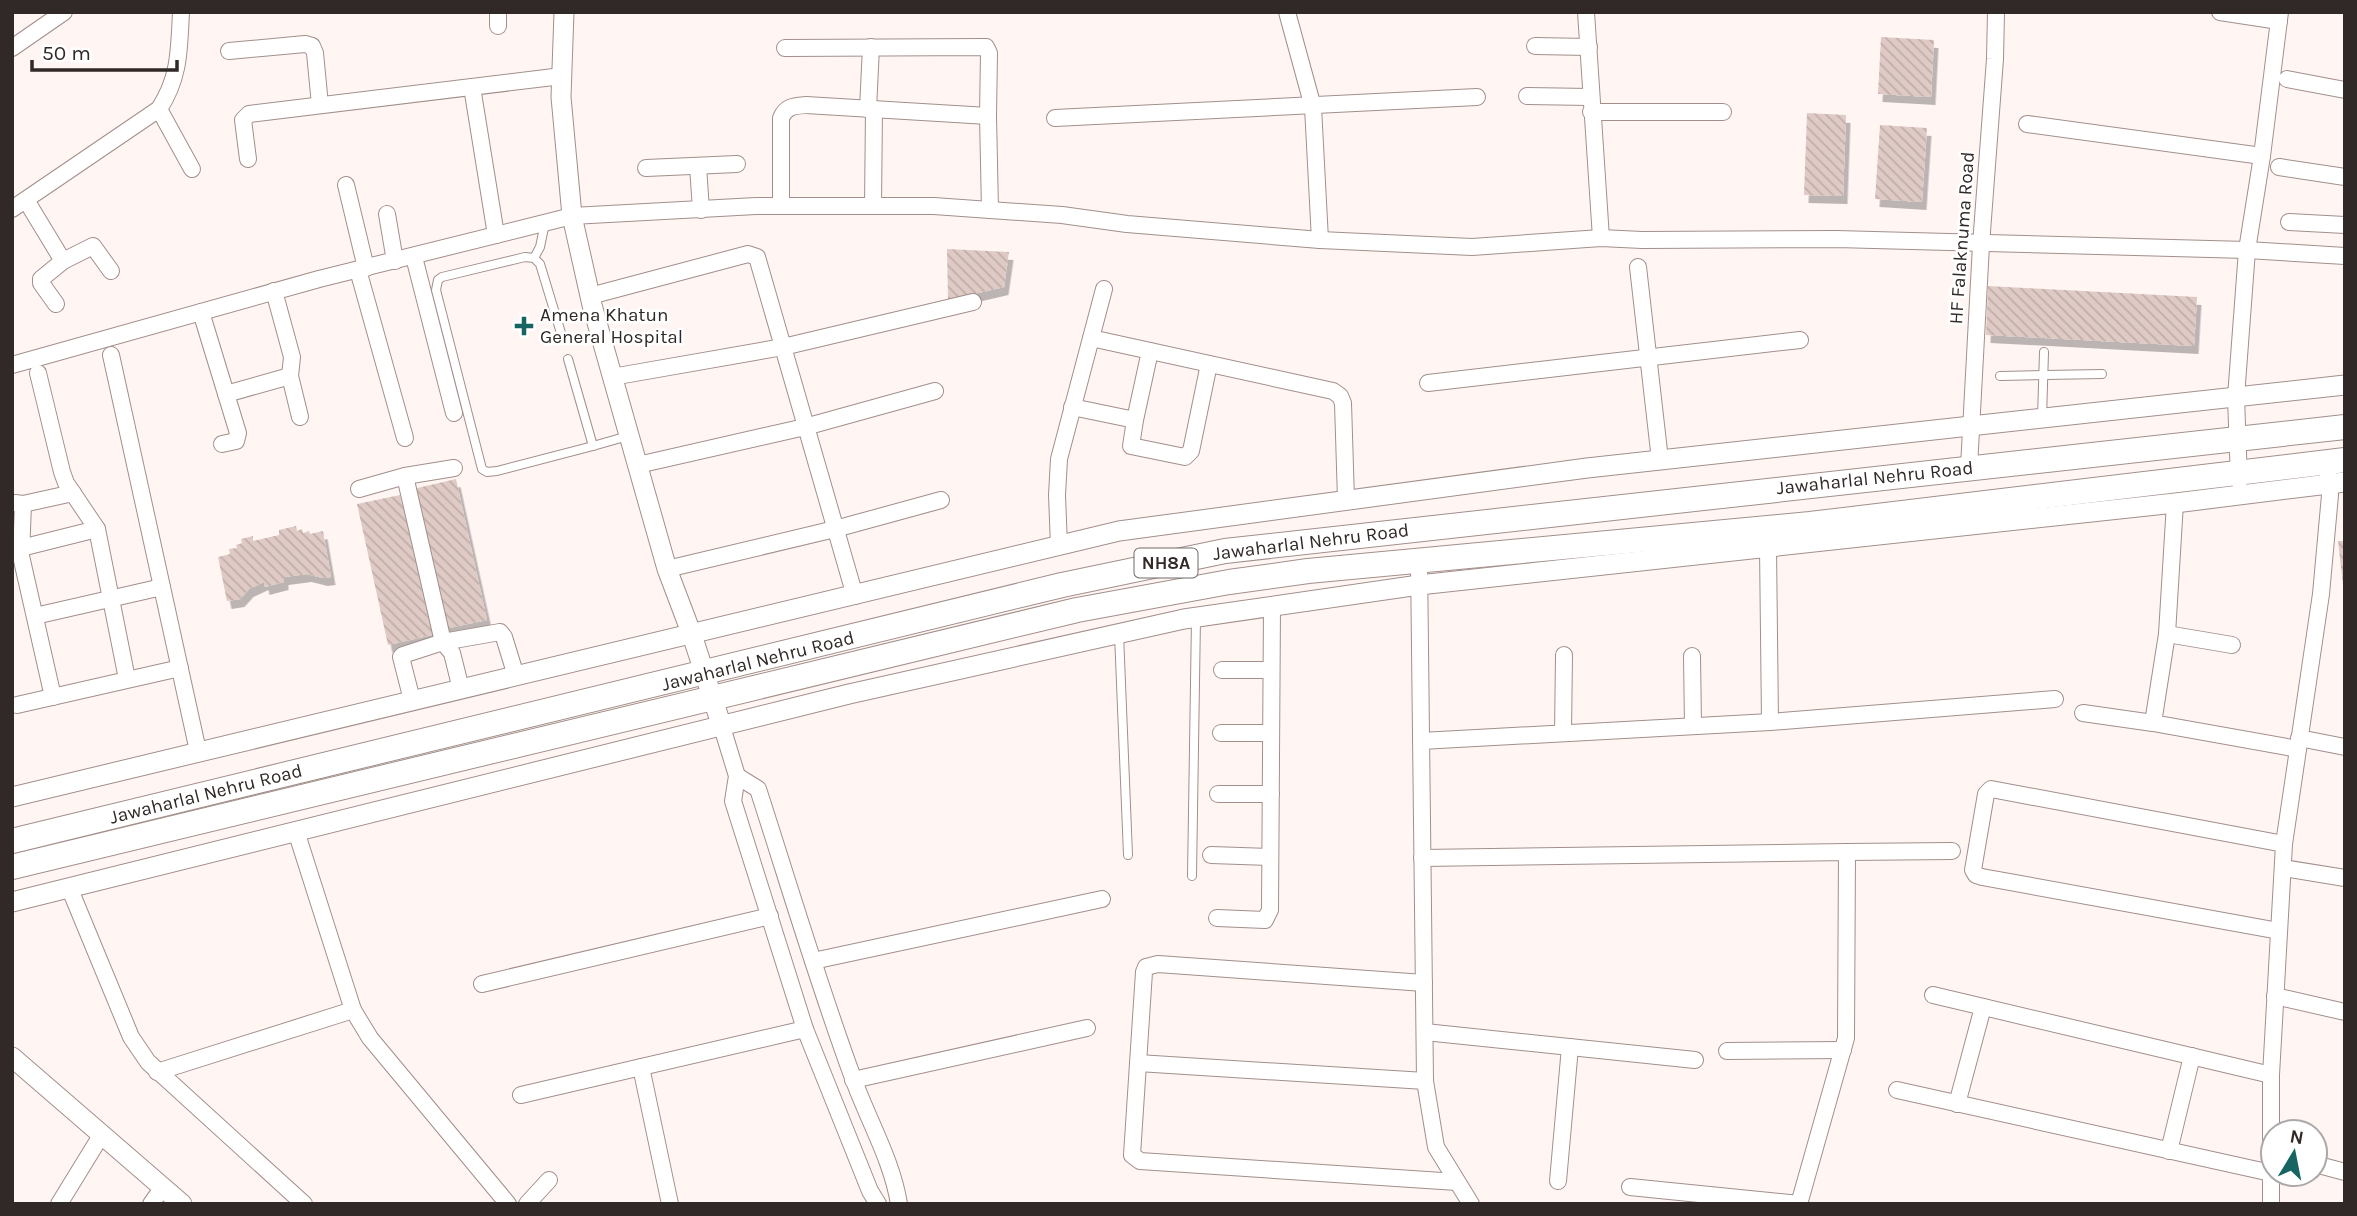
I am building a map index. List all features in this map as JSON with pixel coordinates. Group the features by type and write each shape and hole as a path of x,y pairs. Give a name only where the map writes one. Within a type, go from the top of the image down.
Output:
{"main road":[{"name":"Jawaharlal Nehru Road","path":"12,841 1062,585 1225,551 2345,427"},
{"name":"Jawaharlal Nehru Road","path":"12,867 1077,610 1229,582 1308,571 1419,573 1810,524 2336,472"}],"street":[{"path":"12,48 64,12"},
{"path":"12,209 159,109 168,96 178,70 181,12"},
{"path":"564,12 561,97 572,216 590,296 667,569 692,635 737,776 733,801 805,1029 870,1191 878,1204"},
{"path":"1287,12 1313,107 1320,240"},
{"path":"1586,12 1601,238"},
{"name":"HF Falaknuma Road","path":"1969,467 1996,12"},
{"path":"12,902 863,691 1196,618 1272,607 1419,573 1768,547 2175,503 2239,483 2236,397 2247,250 2280,16 2220,12"},
{"path":"229,51 304,44 312,46 320,105"},
{"path":"1535,46 1588,47"},
{"path":"871,47 873,206"},
{"path":"785,48 986,47 989,53 990,210"},
{"path":"248,159 243,125 246,115 562,76"},
{"path":"2287,79 2345,89"},
{"path":"472,87 496,235"},
{"path":"1527,96 1591,104 1723,112"},
{"path":"1055,118 1477,97"},
{"path":"781,206 781,118 784,111 791,106 988,116"},
{"path":"159,109 192,169"},
{"path":"2026,124 2262,156"},
{"path":"646,168 737,164"},
{"path":"698,166 701,210"},
{"path":"2279,167 2345,177"},
{"path":"346,185 362,269 405,438"},
{"path":"26,200 63,261"},
{"path":"12,365 274,291 572,216 781,206 990,210 1320,240 1472,247 1601,238 1836,239 1981,245 2247,250 2345,256"},
{"path":"387,214 395,261"},
{"path":"2289,222 2345,225"},
{"path":"56,304 41,279 63,261 93,246 111,271"},
{"path":"590,296 752,254 757,257 855,596"},
{"path":"414,257 454,413"},
{"path":"1639,267 1660,460"},
{"path":"1059,546 1059,459 1104,289"},
{"path":"274,291 292,357 290,376 300,417"},
{"path":"612,377 782,347 973,302"},
{"path":"201,312 238,436 236,441 222,444"},
{"path":"1091,338 1334,391 1343,403 1346,500"},
{"path":"1428,383 1800,340"},
{"path":"1150,351 1131,446 1189,456 1209,364"},
{"path":"111,355 198,751"},
{"path":"38,373 62,472 97,529 127,679"},
{"path":"226,394 290,376"},
{"path":"12,797 1119,531 1660,460 2345,385"},
{"path":"638,465 805,426 935,391"},
{"path":"1072,407 1135,420"},
{"path":"359,489 405,476 454,468"},
{"path":"2272,1118 2271,1075 2284,844 2321,594 2330,495 2336,472"},
{"path":"405,476 443,642 452,653 461,689"},
{"path":"52,697 21,548 18,503 73,493"},
{"path":"667,569 835,529 941,500"},
{"path":"2153,723 2167,634 2175,503"},
{"path":"21,548 97,529"},
{"path":"1768,547 1770,722"},
{"path":"1419,573 1425,1081 1436,1147 1471,1204"},
{"path":"35,617 162,587"},
{"path":"1217,918 1259,921 1269,916 1272,607"},
{"path":"412,700 401,657 403,654 443,642 500,632 516,676"},
{"path":"2167,634 2232,645"},
{"path":"1563,733 1564,655"},
{"path":"1692,656 1693,726"},
{"path":"18,705 180,668"},
{"path":"1222,670 1271,670"},
{"path":"1421,741 1770,722 2055,699"},
{"path":"2083,713 2299,744 2345,747"},
{"path":"1220,733 1271,733"},
{"path":"737,776 758,789 853,1080 896,1185 899,1204"},
{"path":"2279,931 1982,877 1976,875 1973,870 1986,794 1991,789 2284,844"},
{"path":"1218,794 1271,794"},
{"path":"296,831 353,1010 370,1038 508,1204"},
{"path":"1422,858 1952,851"},
{"path":"1630,1186 1800,1204 1843,1050 1847,1024 1847,852"},
{"path":"1211,855 1270,857"},
{"path":"2283,868 2345,878"},
{"path":"69,887 131,1037 157,1072 304,1204"},
{"path":"813,961 1102,899"},
{"path":"482,984 770,916"},
{"path":"1423,983 1151,964 1144,972 1132,1155 1136,1160 1457,1182"},
{"path":"1933,995 2271,1075"},
{"path":"2275,996 2345,1012"},
{"path":"1957,1104 1983,1007"},
{"path":"157,1072 353,1010"},
{"path":"853,1080 1087,1028"},
{"path":"521,1095 805,1029"},
{"path":"1425,1032 1695,1060"},
{"path":"1558,1181 1570,1047"},
{"path":"1727,1051 1843,1050"},
{"path":"2169,1151 2192,1056"},
{"path":"12,1057 182,1204"},
{"path":"1138,1063 1425,1081"},
{"path":"641,1067 670,1204"},
{"path":"1897,1090 2259,1170"},
{"path":"58,1204 102,1134"},
{"path":"527,1204 549,1180"},
{"path":"151,1204 163,1187"}],"lane":[{"path":"534,258 540,247 545,223"},
{"path":"561,333 540,264 534,258 525,257 442,278 436,285 482,469 498,471 629,436"},
{"path":"2042,418 2044,352"},
{"path":"568,359 593,446"},
{"path":"2000,376 2102,374"},
{"path":"1192,876 1196,618"},
{"path":"1119,634 1128,855"}],"building":[{"path":"1881,37 1934,40 1931,97 1878,94"},
{"path":"1807,113 1846,115 1843,196 1804,195"},
{"path":"1880,125 1927,128 1922,202 1875,199"},
{"path":"947,249 1009,252 1004,287 948,300"},
{"path":"1988,286 2197,297 2194,346 1986,335"},
{"path":"456,479 487,620 444,629 413,489"},
{"path":"400,495 432,635 388,645 357,504"},
{"path":"296,526 297,531 302,529 303,533 323,531 331,577 307,574 284,577 284,582 265,587 264,582 249,589 240,599 227,601 218,557 230,554 229,549 237,548 236,545 242,543 241,539 253,536 253,541 279,535 279,530"},
{"path":"2338,541 2345,541 2345,585 2343,585"}],"place":[{"name":"Amena Khatun General Hospital","path":"524,326"}]}
